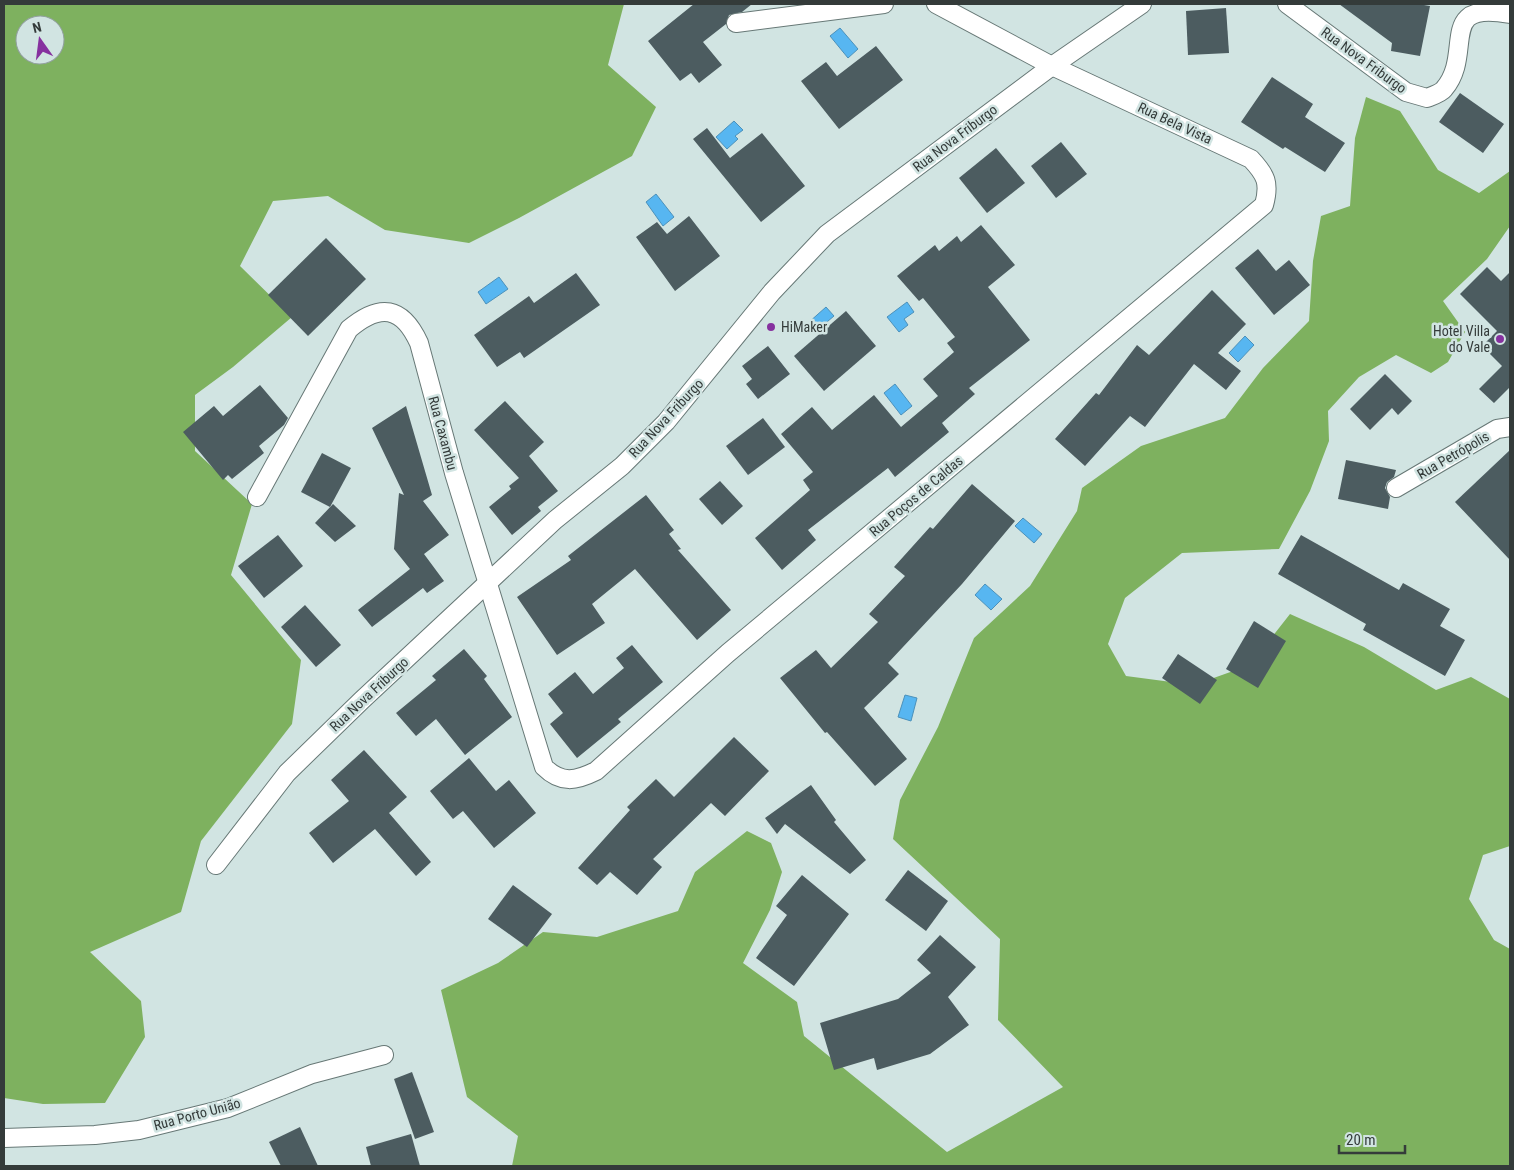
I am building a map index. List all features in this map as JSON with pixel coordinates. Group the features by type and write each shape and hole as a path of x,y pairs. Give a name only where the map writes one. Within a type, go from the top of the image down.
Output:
{"street":[{"path":"736,23 884,4"},
{"name":"Rua Bela Vista","path":"936,4 1052,66 1251,159 1264,173 1267,191 1264,205"},
{"name":"Rua Nova Friburgo","path":"216,865 287,773 555,520 622,466 666,422 772,292 827,234 1052,66 1142,4"},
{"name":"Rua Nova Friburgo","path":"1287,4 1406,92 1427,98 1444,90 1455,69 1461,30 1465,19 1475,12 1492,11 1510,14"},
{"name":"Rua Poços de Caldas","path":"567,781 581,779 596,771 728,652 1264,205"},
{"name":"Rua Caxambu","path":"257,497 349,329 366,315 383,312 397,314 411,326 419,343 487,584 544,767 551,774 567,781"},
{"name":"Rua Petrópolis","path":"1396,488 1497,429 1510,426"},
{"name":"Rua Porto União","path":"4,1138 95,1135 139,1130 228,1108 312,1074 384,1055"}],"green space":[{"path":"4,4 624,4 608,65 656,107 632,156 469,243 385,230 328,196 273,201 240,266 292,317 233,367 195,395 195,451 252,504 231,575 301,660 292,724 201,841 181,912 90,952 141,1001 145,1037 105,1103 43,1104 4,1098"},
{"path":"1366,97 1400,111 1438,170 1479,193 1510,171 1510,226 1487,259 1443,301 1465,332 1448,362 1431,373 1396,355 1359,377 1328,411 1329,441 1310,491 1279,549 1182,553 1125,598 1108,644 1126,676 1194,685 1250,665 1290,614 1364,647 1436,690 1471,677 1510,699 1510,846 1483,855 1469,899 1494,940 1510,949 1510,1166 512,1166 518,1136 467,1097 441,990 498,963 543,932 597,937 678,911 695,872 747,831 771,843 782,872 770,910 743,963 797,1002 804,1036 947,1152 1063,1087 998,1020 1000,939 893,839 900,800 938,727 974,638 1030,586 1077,511 1082,488 1141,446 1225,418 1263,368 1309,321 1313,261 1321,216 1350,206 1355,138"}],"water":[{"path":"840,28 858,49 848,58 830,36"},
{"path":"734,121 743,130 735,136 738,139 727,149 716,137"},
{"path":"656,194 674,217 663,226 646,202"},
{"path":"499,277 508,289 486,304 478,292"},
{"path":"907,302 914,312 904,319 908,325 899,332 887,317"},
{"path":"826,307 834,316 815,332 808,323"},
{"path":"1245,336 1254,345 1238,362 1229,353"},
{"path":"895,384 912,406 901,415 884,393"},
{"path":"1023,518 1042,534 1034,543 1015,526"},
{"path":"985,584 1002,599 991,610 975,595"},
{"path":"905,695 917,698 911,721 898,717"}],"building":[{"path":"694,4 752,4 742,12 729,15 726,24 703,42 722,65 699,83 691,73 680,81 648,41"},
{"path":"1339,4 1418,4 1430,6 1420,56 1391,51 1392,43"},
{"path":"1226,8 1229,53 1188,55 1186,11"},
{"path":"876,46 903,80 839,129 801,81 826,62 837,76"},
{"path":"1272,77 1313,104 1305,117 1345,143 1325,172 1285,147 1283,149 1241,122"},
{"path":"1460,93 1504,124 1483,153 1439,122"},
{"path":"707,128 730,158 762,133 805,186 761,222 693,139"},
{"path":"1061,142 1087,174 1056,198 1031,166"},
{"path":"996,148 1025,183 987,213 959,178"},
{"path":"689,216 720,256 675,291 636,237 657,222 667,234"},
{"path":"981,225 1015,265 988,287 1030,340 969,388 975,394 942,423 949,432 895,477 888,468 808,530 816,540 782,570 755,538 810,490 803,480 813,472 781,434 812,407 832,430 874,395 901,427 938,396 923,379 954,352 947,343 955,337 923,298 919,301 897,276 935,245 939,251 957,236 961,242"},
{"path":"326,238 366,279 308,336 268,295"},
{"path":"1258,249 1276,271 1289,260 1310,285 1274,315 1235,268"},
{"name":"Hotel Villa do Vale","path":"1487,267 1501,281 1510,272 1510,387 1494,403 1479,389 1502,366 1482,346 1497,331 1460,294"},
{"path":"576,273 600,305 524,358 520,352 497,367 474,335 529,296 534,303"},
{"path":"1212,290 1246,324 1218,353 1241,371 1226,390 1194,364 1145,427 1130,416 1085,466 1055,439 1096,393 1099,395 1137,345 1149,355"},
{"path":"846,311 876,346 824,391 794,356"},
{"path":"768,346 790,374 758,399 746,384 752,379 742,366"},
{"path":"1385,374 1412,401 1398,415 1392,408 1370,430 1350,409"},
{"path":"260,385 288,418 284,425 259,446 264,453 232,479 228,475 223,480 183,432 214,406 223,416"},
{"path":"505,401 544,442 529,456 558,491 538,507 541,511 512,535 489,507 511,489 509,486 519,478 474,430"},
{"path":"406,406 432,495 423,501 449,535 424,554 444,581 427,593 423,588 372,627 358,610 410,569 394,549 399,493 404,495 372,428"},
{"path":"763,418 785,447 748,475 726,446"},
{"path":"1510,450 1510,560 1455,502"},
{"path":"322,453 351,468 330,507 301,492"},
{"path":"1346,460 1396,470 1394,477 1387,482 1385,488 1390,497 1388,509 1338,499"},
{"path":"720,481 743,506 722,525 699,499"},
{"path":"972,484 1015,521 962,584 888,663 899,674 864,708 907,759 875,786 827,732 825,733 780,678 816,650 831,668 878,622 869,614 905,576 894,567 930,527 933,529"},
{"path":"646,495 674,530 669,534 681,549 678,550 731,610 697,640 635,569 592,604 605,623 557,655 517,597 571,560 568,556"},
{"path":"333,504 356,526 335,542 315,523"},
{"path":"278,535 303,566 264,598 238,566"},
{"path":"1301,535 1399,590 1403,583 1450,609 1440,626 1465,640 1445,676 1363,630 1366,624 1278,574"},
{"path":"305,605 341,645 316,667 281,627"},
{"path":"1254,621 1286,641 1258,688 1226,669"},
{"path":"632,645 663,682 618,719 621,722 577,758 550,724 563,713 548,694 575,672 593,694 624,668 616,658"},
{"path":"464,649 487,676 484,679 512,717 465,755 436,719 416,736 396,713 436,680 432,676"},
{"path":"1178,654 1217,680 1200,704 1162,678"},
{"path":"734,737 769,771 725,816 711,803 653,859 662,867 637,895 610,872 597,885 578,868 630,810 627,807 656,779 674,797"},
{"path":"364,750 407,797 389,813 431,862 416,876 375,829 333,863 309,833 349,801 331,780"},
{"path":"469,758 496,791 509,780 536,813 494,848 463,811 453,819 430,791"},
{"path":"811,785 836,820 834,822 866,860 850,874 785,824 777,834 765,818"},
{"path":"908,870 948,901 926,931 885,900"},
{"path":"802,875 849,914 794,986 756,958 787,915 776,906"},
{"path":"513,885 552,914 527,947 488,919"},
{"path":"940,935 976,967 948,997 969,1025 930,1054 877,1070 874,1058 834,1070 820,1023 898,999 931,973 917,960"},
{"path":"412,1072 434,1132 415,1139 394,1079"},
{"path":"300,1127 318,1166 281,1166 269,1142"},
{"path":"411,1134 420,1166 371,1166 366,1147"}],"place":[{"name":"HiMaker","path":"771,327"},
{"name":"Hotel Villa do Vale","path":"1500,339"}]}
